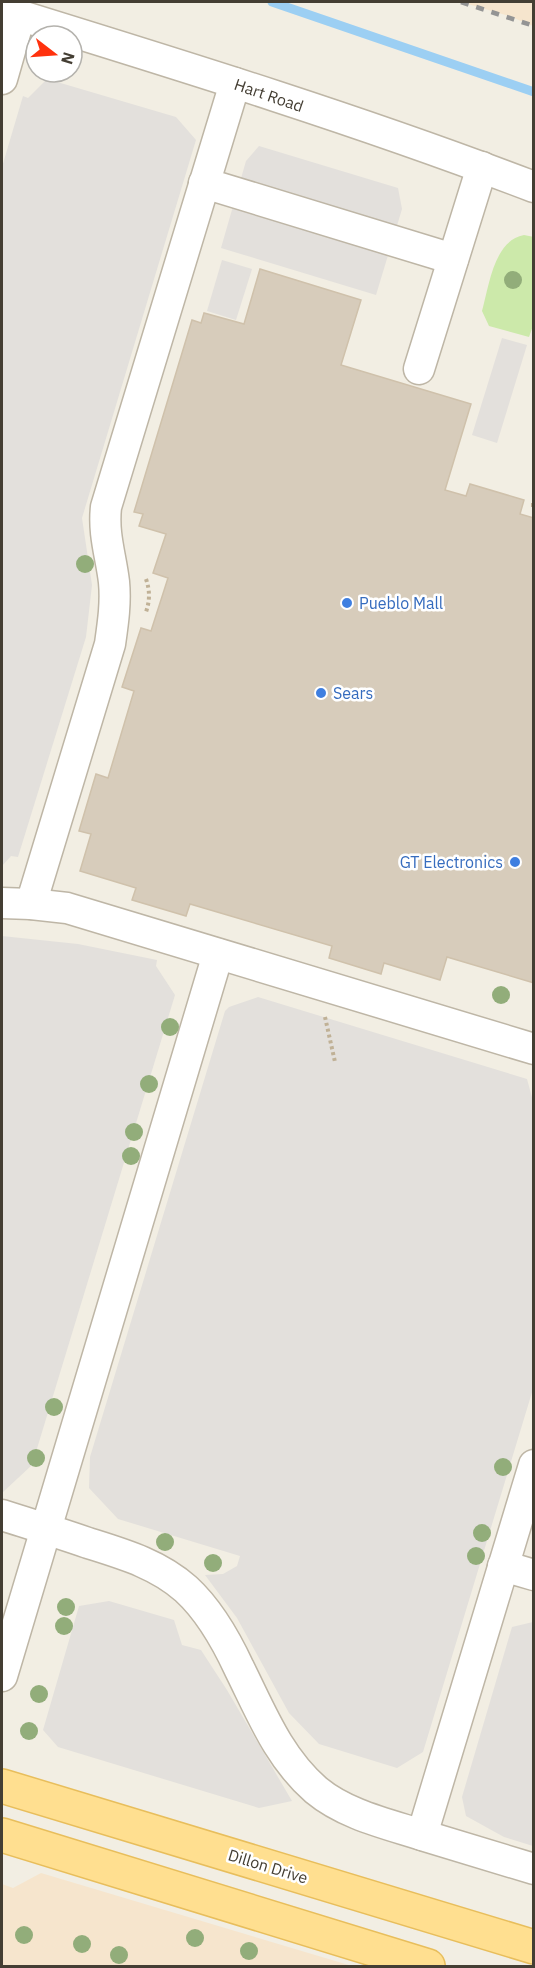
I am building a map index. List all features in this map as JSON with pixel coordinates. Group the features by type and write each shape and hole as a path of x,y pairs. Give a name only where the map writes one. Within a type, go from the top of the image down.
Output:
{"main road":[{"name":"Dillon Drive","path":"2,1786 534,1947"},
{"path":"2,1835 428,1966"}],"street":[{"path":"2,79 11,13"},
{"name":"Hart Road","path":"11,13 235,83 482,167 534,187"},
{"path":"31,904 110,644 115,610 114,583 104,524 106,507 235,83"},
{"path":"419,369 482,167"},
{"path":"204,183 453,259"},
{"path":"2,903 67,908 534,1049"},
{"path":"2,1676 218,954"},
{"path":"422,1835 534,1465"},
{"path":"2,1515 122,1554 160,1569 187,1590 208,1614 226,1642 271,1735 292,1767 318,1791 344,1808 378,1821 534,1869"},
{"path":"503,1566 534,1575"}],"path":[{"path":"143,623 150,601 146,578"},
{"path":"325,1014 335,1062"}],"shaded area":[{"path":"461,2 533,2 533,26 509,16"},
{"path":"42,84 64,84 176,117 196,140 82,518 92,585 86,637 18,857 11,856 2,866 2,167 23,96 28,98"},
{"path":"259,146 398,188 402,209 376,295 221,248 246,161"},
{"path":"222,260 252,269 236,320 207,311"},
{"path":"502,338 527,345 497,443 472,435"},
{"path":"2,936 78,944 157,960 156,966 175,995 32,1465 3,1492 2,1492"},
{"path":"258,997 527,1079 533,1101 533,1389 423,1752 397,1768 319,1744 289,1713 237,1618 205,1575 223,1574 237,1566 240,1556 118,1519 89,1488 90,1457 225,1011 229,1007"},
{"path":"109,1601 174,1620 182,1645 201,1650 292,1801 259,1808 58,1747 43,1730 79,1606"},
{"path":"534,1622 533,1846 504,1837 466,1816 462,1797 512,1627"},
{"path":"41,1873 352,1966 2,1966 2,1884 13,1888"}],"green space":[{"path":"524,235 534,237 534,323 529,337 489,326 482,311 490,277 499,255 506,245"}],"building":[{"name":"Pueblo Mall","path":"260,269 361,300 341,365 471,404 445,490 466,496 470,484 524,500 520,514 534,518 534,983 447,957 440,980 384,963 381,974 329,958 332,946 190,904 186,916 132,900 136,888 80,871 91,834 79,831 96,774 108,778 134,691 122,687 141,628 151,631 168,578 153,573 166,534 139,526 143,514 134,512 192,320 201,323 204,313 244,324"}],"waterway":[{"path":"272,2 534,92"}],"railway":[{"path":"461,2 534,26"}],"place":[{"name":"Pueblo Mall","path":"347,603"},
{"name":"Sears","path":"321,693"},
{"name":"GT Electronics","path":"515,862"}]}
